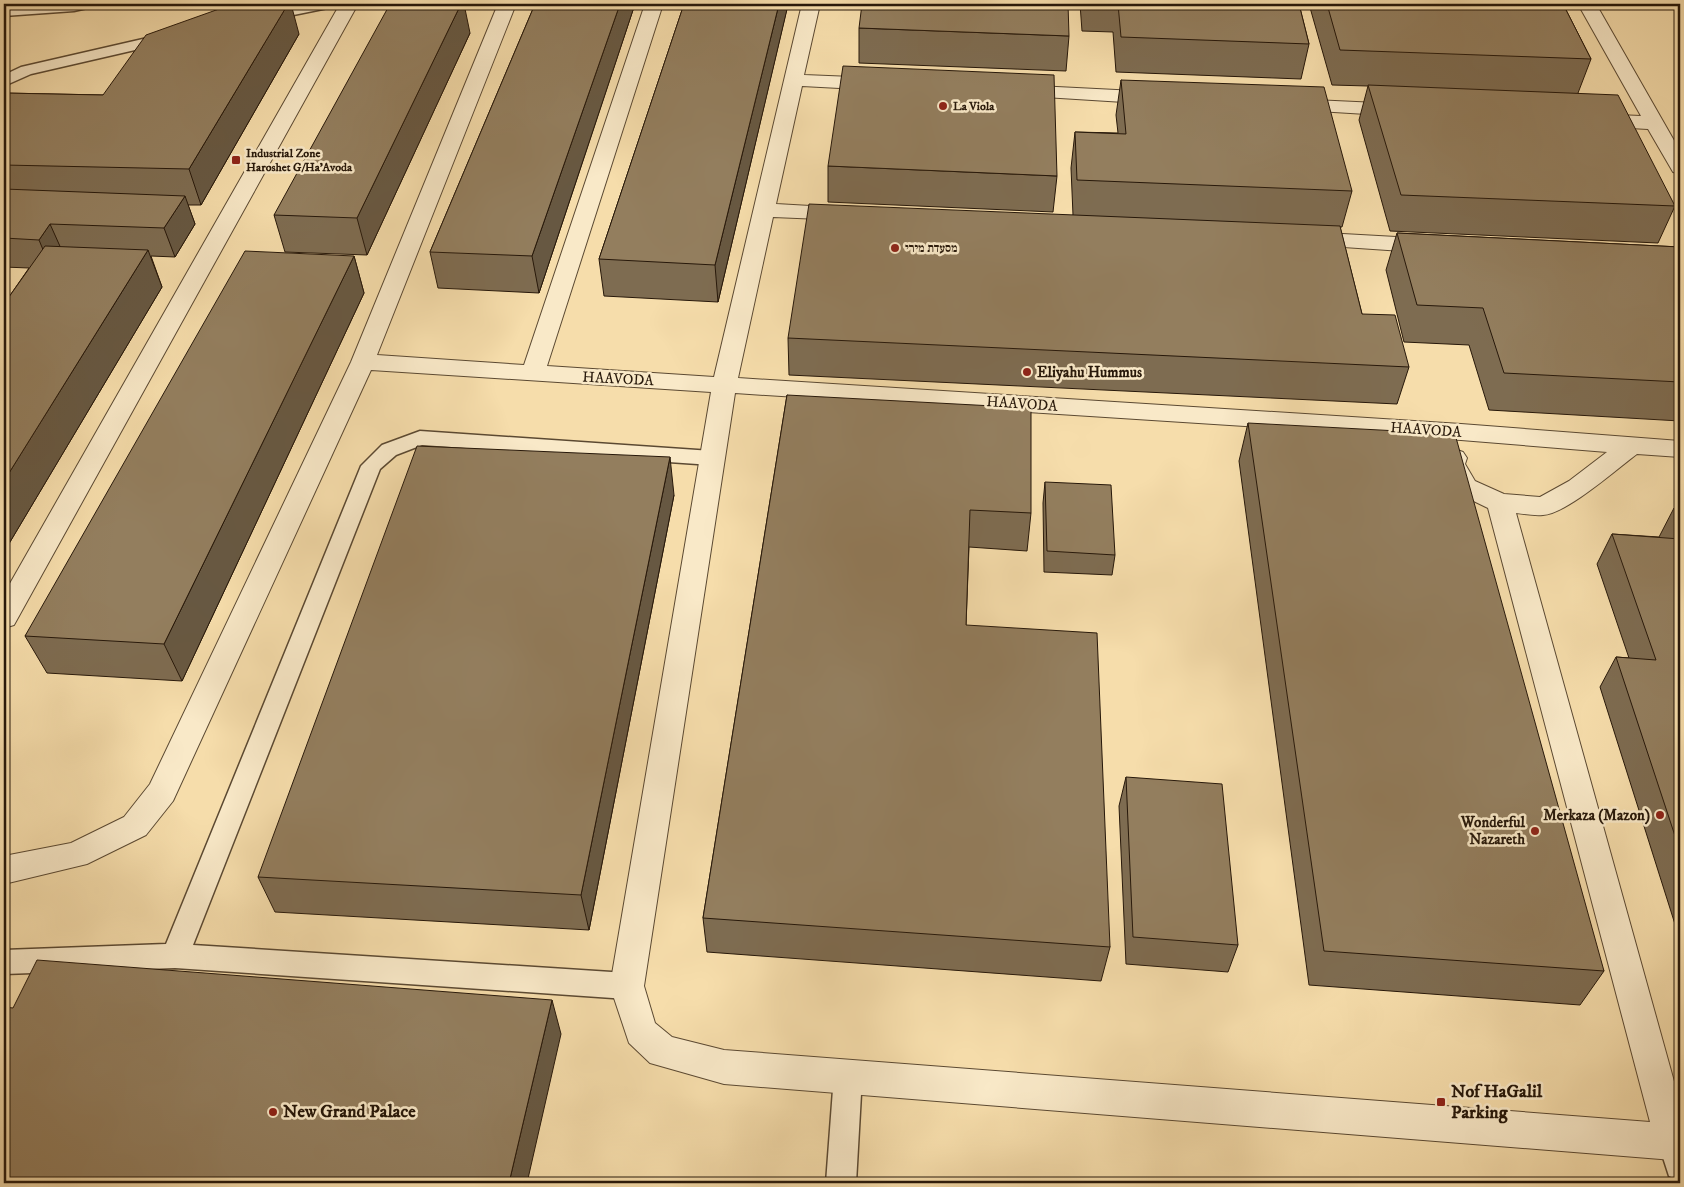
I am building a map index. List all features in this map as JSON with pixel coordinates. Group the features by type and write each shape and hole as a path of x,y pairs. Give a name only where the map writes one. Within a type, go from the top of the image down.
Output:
{"street":[{"path":"4,618 349,4"},
{"path":"4,870 76,855 85,851 135,826 162,792 363,362 507,4"},
{"path":"533,374 654,4"},
{"path":"811,4 724,385 627,986 641,1032 662,1052 724,1067 848,1076 1677,1154 1500,503"},
{"path":"1587,4 1680,168"},
{"path":"793,80 892,85"},
{"path":"1001,91 1170,99"},
{"path":"1269,104 1418,111"},
{"path":"1576,119 1655,123"},
{"path":"764,210 864,215"},
{"path":"1292,239 1451,247"},
{"name":"HAAVODA","path":"363,362 1479,434 1680,449"},
{"path":"1479,434 1456,449 1452,464 1466,488 1500,503 1544,506 1578,487 1632,445"}],"lane":[{"path":"4,12 74,7 87,4"},
{"path":"253,19 328,4"},
{"path":"4,81 26,70 187,34"},
{"path":"175,956 372,466 377,461 389,450 420,438 712,458"},
{"path":"4,962 175,956 627,986"},
{"path":"841,1183 848,1076"}],"building":[{"path":"233,4 288,4 189,169 4,165 4,93 103,95 146,35"},
{"path":"390,4 461,4 357,218 274,215"},
{"path":"535,4 620,4 532,256 430,252"},
{"path":"684,4 779,4 715,265 599,259"},
{"path":"862,4 1068,4 1069,36 859,28"},
{"path":"1118,4 1299,4 1309,44 1121,37"},
{"path":"1327,4 1563,4 1591,59 1340,50"},
{"path":"843,66 1054,75 1057,176 828,166"},
{"path":"1121,80 1324,87 1352,191 1077,180 1075,132 1126,134"},
{"path":"1368,85 1618,95 1675,206 1401,195"},
{"path":"4,189 185,196 164,228 50,224 39,240 4,238"},
{"path":"809,204 1340,226 1362,314 1395,315 1409,367 788,338"},
{"path":"1397,233 1680,247 1680,382 1504,373 1483,308 1417,305"},
{"path":"45,246 148,250 4,481 4,304"},
{"path":"245,251 354,256 164,644 25,636"},
{"path":"787,395 1031,408 1031,513 970,510 966,625 1097,633 1110,947 703,918"},
{"path":"1248,423 1455,434 1604,971 1324,951"},
{"path":"417,446 670,457 581,895 258,877"},
{"path":"1045,482 1111,485 1115,555 1047,551"},
{"path":"1674,508 1680,509 1680,524"},
{"path":"1612,534 1680,539 1680,851 1616,657 1656,660"},
{"path":"1126,777 1222,784 1238,945 1133,937"},
{"name":"New Grand Palace","path":"37,960 552,1000 509,1183 4,1183 4,1007 13,1008"}],"place":[{"name":"La Viola","path":"943,106"},
{"name":"Industrial Zone Haroshet G/Ha'Avoda","path":"236,160"},
{"name":"מסעדת מירי","path":"895,248"},
{"name":"Eliyahu Hummus","path":"1027,372"},
{"name":"Merkaza (Mazon)","path":"1660,815"},
{"name":"Wonderful Nazareth","path":"1535,831"},
{"name":"Nof HaGalil Parking","path":"1441,1102"},
{"name":"New Grand Palace","path":"273,1112"}]}
